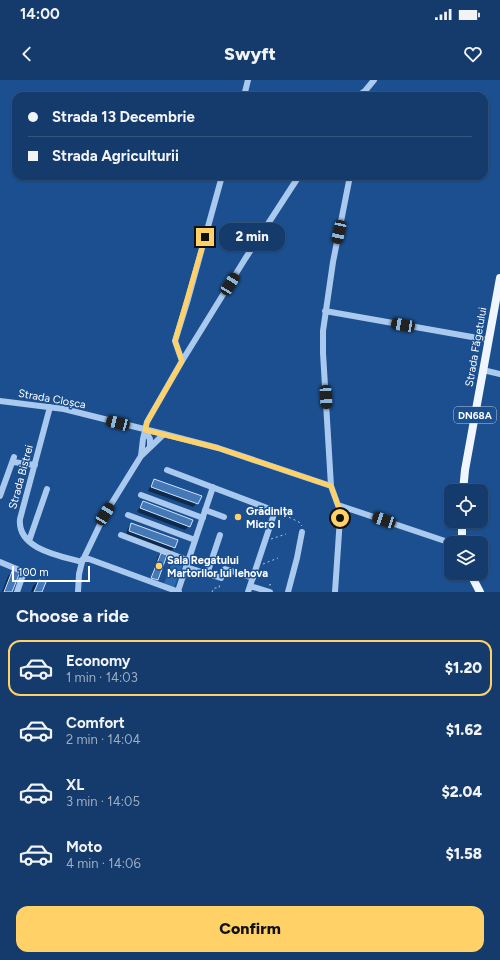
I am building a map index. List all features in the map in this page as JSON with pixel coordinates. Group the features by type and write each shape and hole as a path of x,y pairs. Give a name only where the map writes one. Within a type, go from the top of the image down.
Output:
{"main road":[{"name":"Strada Făgetului","path":"464,484 500,278"},
{"path":"474,580 480,592"}],"street":[{"path":"245,92 248,80"},
{"path":"366,92 374,80"},
{"path":"182,361 175,341 221,180"},
{"path":"141,456 147,422 182,361 245,259 296,180"},
{"path":"335,592 340,518 338,505 331,486 323,353 325,311 349,180"},
{"path":"325,311 489,340"},
{"path":"483,370 500,374"},
{"name":"Strada Cloșca","path":"0,401 64,409 164,434 218,448 331,486"},
{"name":"Strada Bistrei","path":"50,407 20,518 19,526 21,532 29,541 49,553 83,561 88,560 160,589 178,592"},
{"path":"145,430 149,435 150,447"},
{"path":"78,592 78,581 83,561 105,514 141,456 164,434"},
{"path":"0,496 14,460 34,465"},
{"path":"167,470 275,511 249,589 270,592"},
{"path":"178,592 186,563 213,487"},
{"path":"29,541 47,489"},
{"path":"142,495 203,518"},
{"path":"338,505 444,541"},
{"path":"205,510 224,517"},
{"path":"128,515 195,540"},
{"path":"288,592 302,532"},
{"path":"121,535 186,563 207,574 221,578 225,569 253,578"},
{"path":"207,574 220,535"},
{"path":"0,562 24,572 17,592"}],"path":[{"path":"275,511 299,522 302,526 302,532"},
{"path":"264,542 286,534"},
{"path":"257,566 278,558"},
{"path":"212,592 214,588 219,588 221,578"}],"shaded area":[{"path":"174,557 184,561 174,588 164,584"}],"building":[{"path":"154,479 202,496 198,504 151,487"},
{"path":"143,501 193,520 190,527 140,508"},
{"path":"131,523 178,540 175,548 129,531"},
{"name":"Sala Regatului Martorilor lui Iehova","path":"161,553 167,555 158,580 151,578"},
{"path":"13,569 20,572 12,592 4,592"},
{"path":"39,580 46,582 42,592 34,592"}],"place":[{"name":"Grădinița Micro I","path":"238,517"},
{"name":"Sala Regatului Martorilor lui Iehova","path":"159,566"}],"route":[{"path":"205,237 175,341 182,361 147,422 145,430 218,448 331,486 339,508 340,518"}]}
